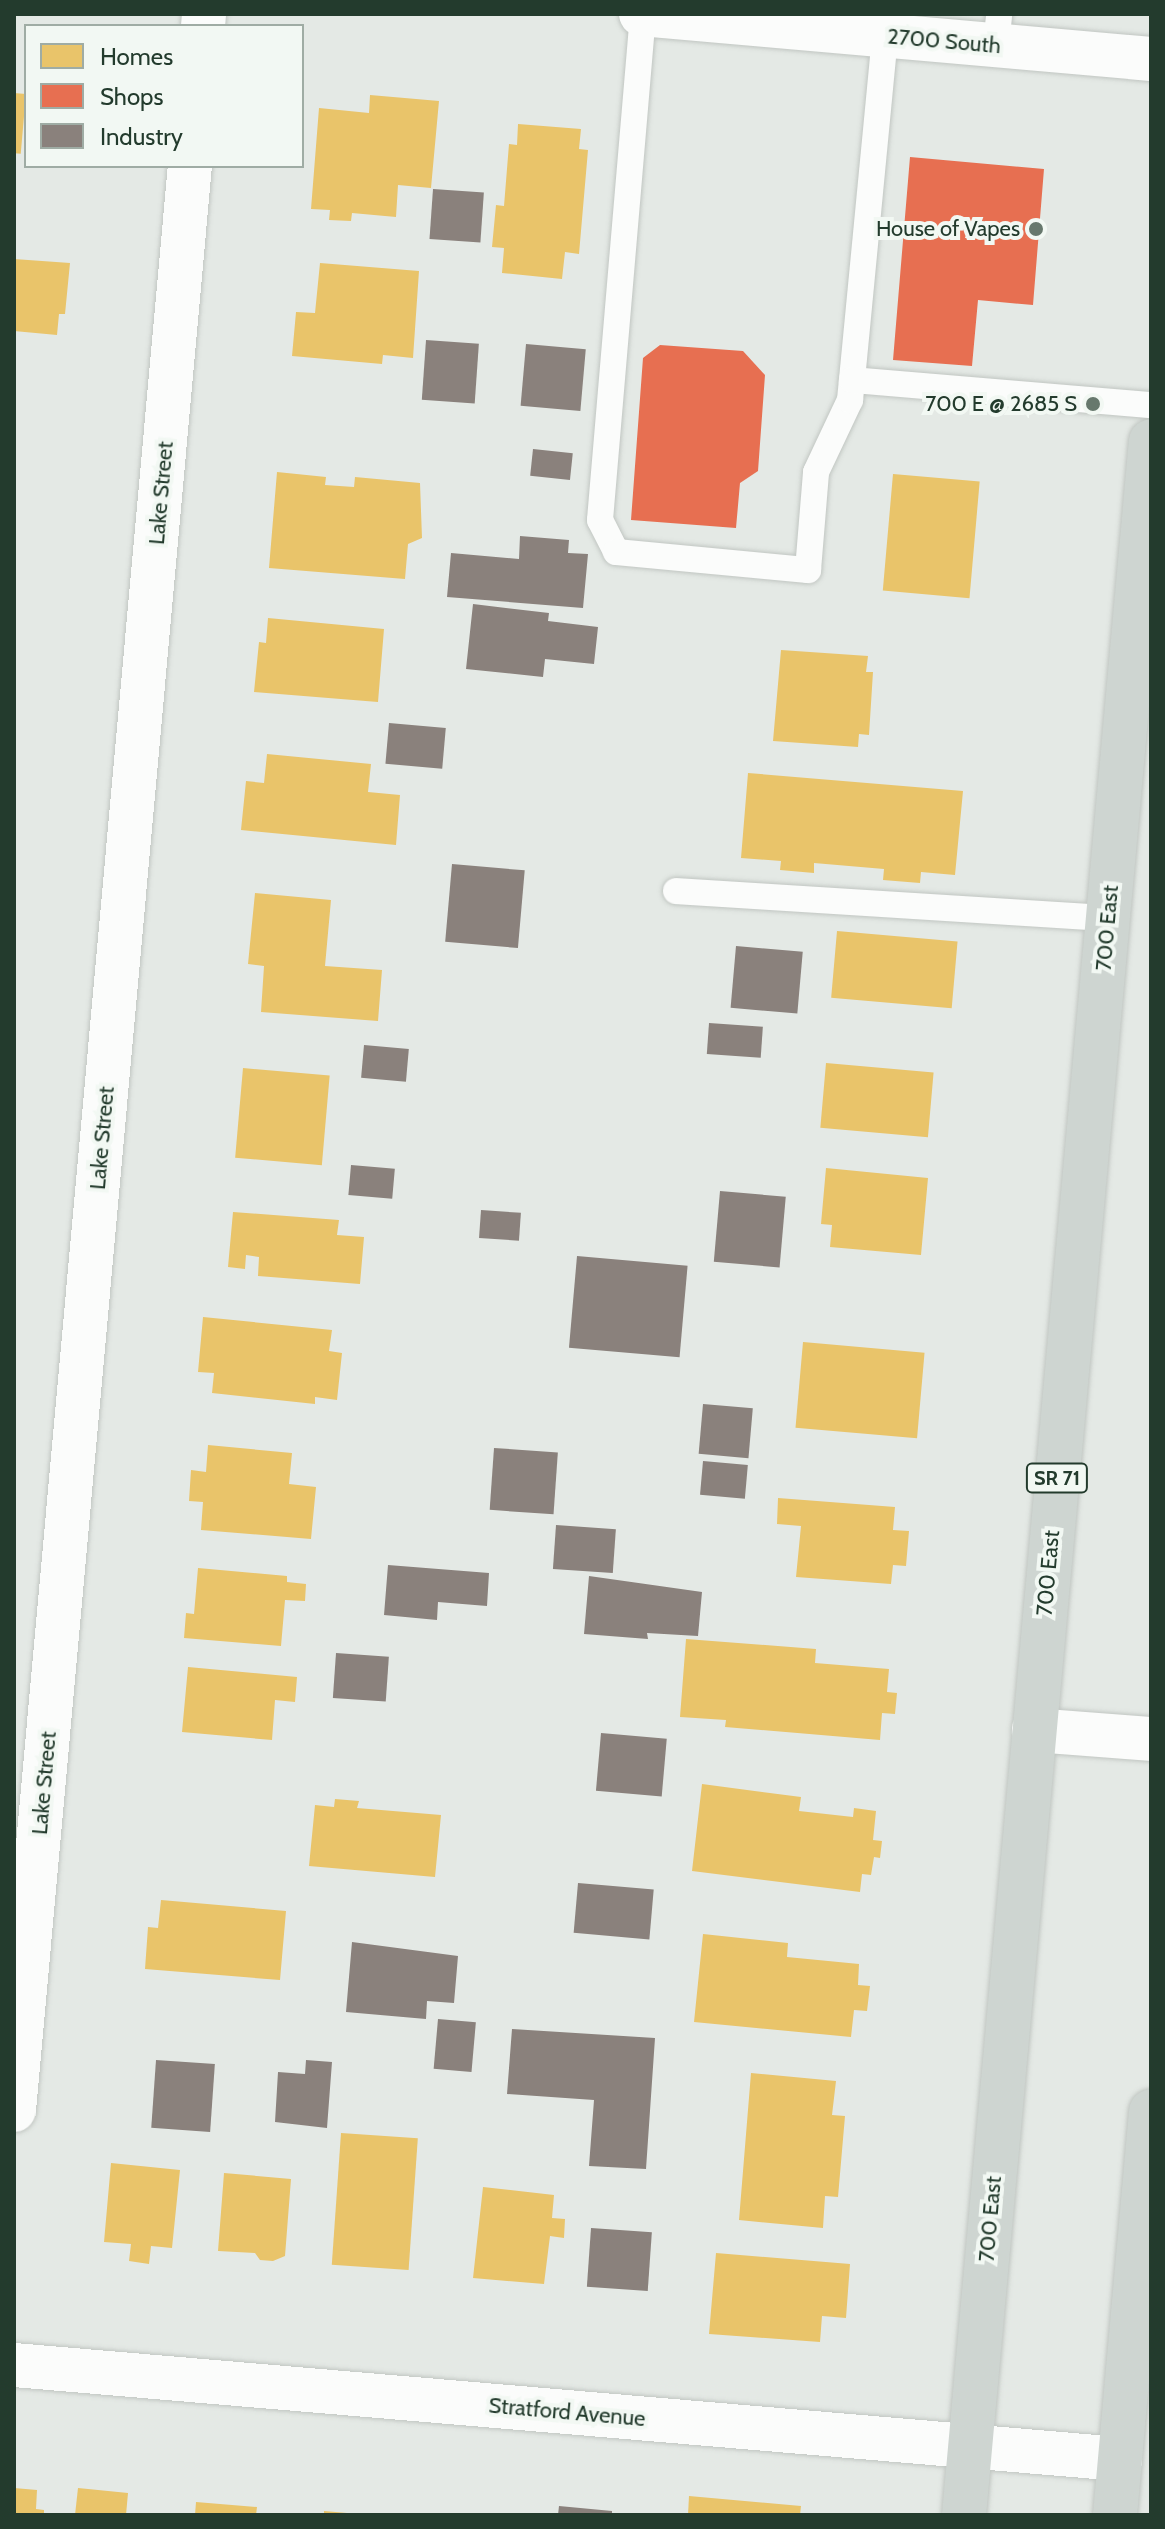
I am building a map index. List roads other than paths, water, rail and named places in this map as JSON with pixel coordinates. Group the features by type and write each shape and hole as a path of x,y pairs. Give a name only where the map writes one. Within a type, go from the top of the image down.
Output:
{"main road":[{"name":"700 East","path":"964,2515 1151,441"},
{"path":"1115,2515 1120,2459 1138,2406 1151,2112"}],"street":[{"name":"2700 South","path":"642,14 821,22 885,35 998,30 1151,59"},
{"name":"Lake Street","path":"14,2110 190,168"},
{"path":"1034,1730 1151,1739"},
{"name":"Stratford Avenue","path":"14,2365 1120,2459"}],"lane":[{"path":"642,14 600,520 616,552 808,570 816,472 850,400 885,35"},
{"path":"852,380 1151,405"},
{"path":"676,891 1108,918"}],"place":[{"name":"House of Vapes","path":"1036,229"},
{"name":"700 E @ 2685 S","path":"1093,404"}]}
